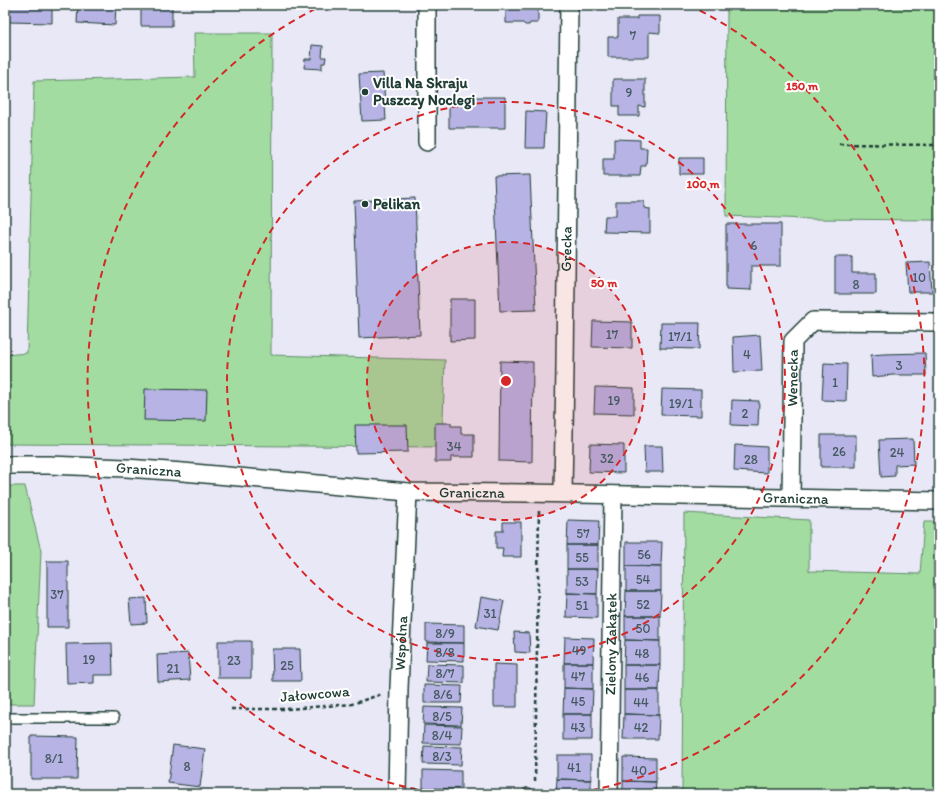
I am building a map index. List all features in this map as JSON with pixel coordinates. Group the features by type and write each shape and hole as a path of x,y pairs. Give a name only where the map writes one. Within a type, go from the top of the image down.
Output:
{"street":[{"path":"427,5 427,142"},
{"name":"Grecka","path":"563,494 569,5"},
{"name":"Wenecka","path":"791,498 793,341 813,321 939,322"},
{"name":"Graniczna","path":"5,465 126,468 408,492 939,501"},
{"name":"Wspólna","path":"397,794 399,688 408,492"},
{"name":"Zielony Zakątek","path":"609,794 613,495"}],"lane":[{"path":"5,718 114,718"}],"path":[{"path":"839,144 939,145"},
{"path":"528,793 535,786 539,512"},
{"name":"Jałowcowa","path":"231,709 287,709 352,704 399,688"}],"green space":[{"path":"727,5 939,5 939,220 809,219 726,216"},
{"path":"194,33 272,33 271,355 445,360 442,447 5,444 5,355 27,353 34,81 195,77"},
{"path":"5,486 25,486 41,551 34,704 5,704"},
{"path":"684,513 809,520 809,571 920,574 924,522 939,522 939,790 903,794 687,794 682,792"}],"building":[{"path":"9,5 52,5 52,23 8,22"},
{"path":"78,5 116,5 115,25 77,23"},
{"path":"141,5 172,5 172,26 141,26"},
{"path":"506,5 538,5 538,23 530,23 529,25 525,25 523,23 506,23"},
{"path":"637,16 660,16 660,33 649,32 649,57 608,57 608,37 618,37 618,19 637,19"},
{"path":"312,45 323,46 322,57 326,57 325,63 322,63 322,69 304,68 305,59 311,59"},
{"path":"383,73 386,120 362,121 359,74"},
{"path":"613,79 645,79 645,107 639,106 639,116 619,116 619,106 613,106"},
{"path":"449,97 505,97 505,128 449,128"},
{"path":"526,111 546,112 544,148 525,148"},
{"path":"614,139 640,140 640,148 647,148 646,166 641,166 640,176 603,176 603,159 614,159"},
{"path":"679,158 703,158 703,174 679,174"},
{"path":"530,175 536,310 500,311 494,176"},
{"path":"415,198 420,335 359,338 354,201"},
{"path":"616,201 644,201 644,208 650,209 650,233 604,232 605,216 616,216"},
{"path":"726,224 781,224 781,266 751,266 751,290 726,289"},
{"path":"835,257 852,257 852,273 876,273 876,294 835,294"},
{"path":"930,262 932,292 908,292 906,263"},
{"path":"450,299 475,299 475,340 450,341"},
{"path":"593,321 632,322 632,348 592,347"},
{"path":"661,323 700,323 699,349 660,348"},
{"path":"760,335 762,371 734,372 733,337"},
{"path":"925,353 926,375 893,375 872,377 871,355"},
{"path":"500,361 533,362 532,462 499,461"},
{"path":"824,363 847,364 846,401 822,400"},
{"path":"595,387 634,388 634,414 594,413"},
{"path":"145,389 207,390 206,421 144,420"},
{"path":"662,389 701,390 701,416 661,415"},
{"path":"732,400 759,401 758,426 731,425"},
{"path":"435,423 451,423 451,426 461,426 461,434 474,434 474,457 451,457 451,462 435,462"},
{"path":"355,425 407,425 408,452 356,453"},
{"path":"821,435 856,435 856,467 821,467"},
{"path":"913,439 914,464 895,465 895,476 881,477 879,440"},
{"path":"590,444 624,445 624,473 589,472"},
{"path":"735,445 767,447 767,473 734,471"},
{"path":"644,446 662,446 663,472 645,472"},
{"path":"568,520 599,521 598,545 567,545"},
{"path":"503,522 521,522 521,557 502,557 503,548 496,548 496,531 503,531"},
{"path":"626,542 662,542 661,567 626,566"},
{"path":"567,545 598,545 598,569 567,569"},
{"path":"47,561 68,561 68,627 47,627"},
{"path":"626,566 661,567 661,591 626,591"},
{"path":"567,569 598,569 597,594 567,593"},
{"path":"626,591 661,591 660,616 625,616"},
{"path":"567,593 597,594 597,618 566,617"},
{"path":"481,597 504,601 498,630 476,626"},
{"path":"146,598 147,623 131,624 129,599"},
{"path":"625,616 660,616 660,641 625,640"},
{"path":"426,624 464,625 464,643 426,642"},
{"path":"514,632 529,633 530,653 515,652"},
{"path":"565,637 594,638 593,663 564,663"},
{"path":"625,640 660,641 660,665 624,665"},
{"path":"218,641 251,641 251,678 218,678"},
{"path":"112,643 113,675 94,675 94,683 67,684 66,644"},
{"path":"427,643 464,643 464,661 426,660"},
{"path":"272,649 300,649 301,681 273,681"},
{"path":"188,653 190,680 158,682 157,655"},
{"path":"564,663 593,663 593,689 564,688"},
{"path":"427,664 464,665 464,683 426,682"},
{"path":"494,664 517,665 517,707 494,707"},
{"path":"624,665 660,665 659,690 624,690"},
{"path":"424,685 462,686 461,703 424,703"},
{"path":"564,688 593,689 592,714 563,714"},
{"path":"624,690 659,690 659,715 624,714"},
{"path":"424,707 462,708 461,725 423,724"},
{"path":"563,714 592,714 592,740 563,740"},
{"path":"624,714 659,715 658,739 623,739"},
{"path":"424,725 462,726 461,744 423,743"},
{"path":"31,736 78,737 77,779 31,779"},
{"path":"173,745 205,749 200,787 168,783"},
{"path":"424,746 462,747 461,765 423,764"},
{"path":"557,755 591,755 591,780 557,779"},
{"path":"623,757 656,758 656,782 623,781"},
{"path":"423,770 461,771 461,789 423,788"},
{"path":"557,779 591,780 591,794 556,794"},
{"path":"623,781 656,782 655,794 623,794"}],"place":[{"name":"Villa Na Skraju Puszczy Noclegi","path":"365,92"},
{"name":"Pelikan","path":"365,204"}]}
